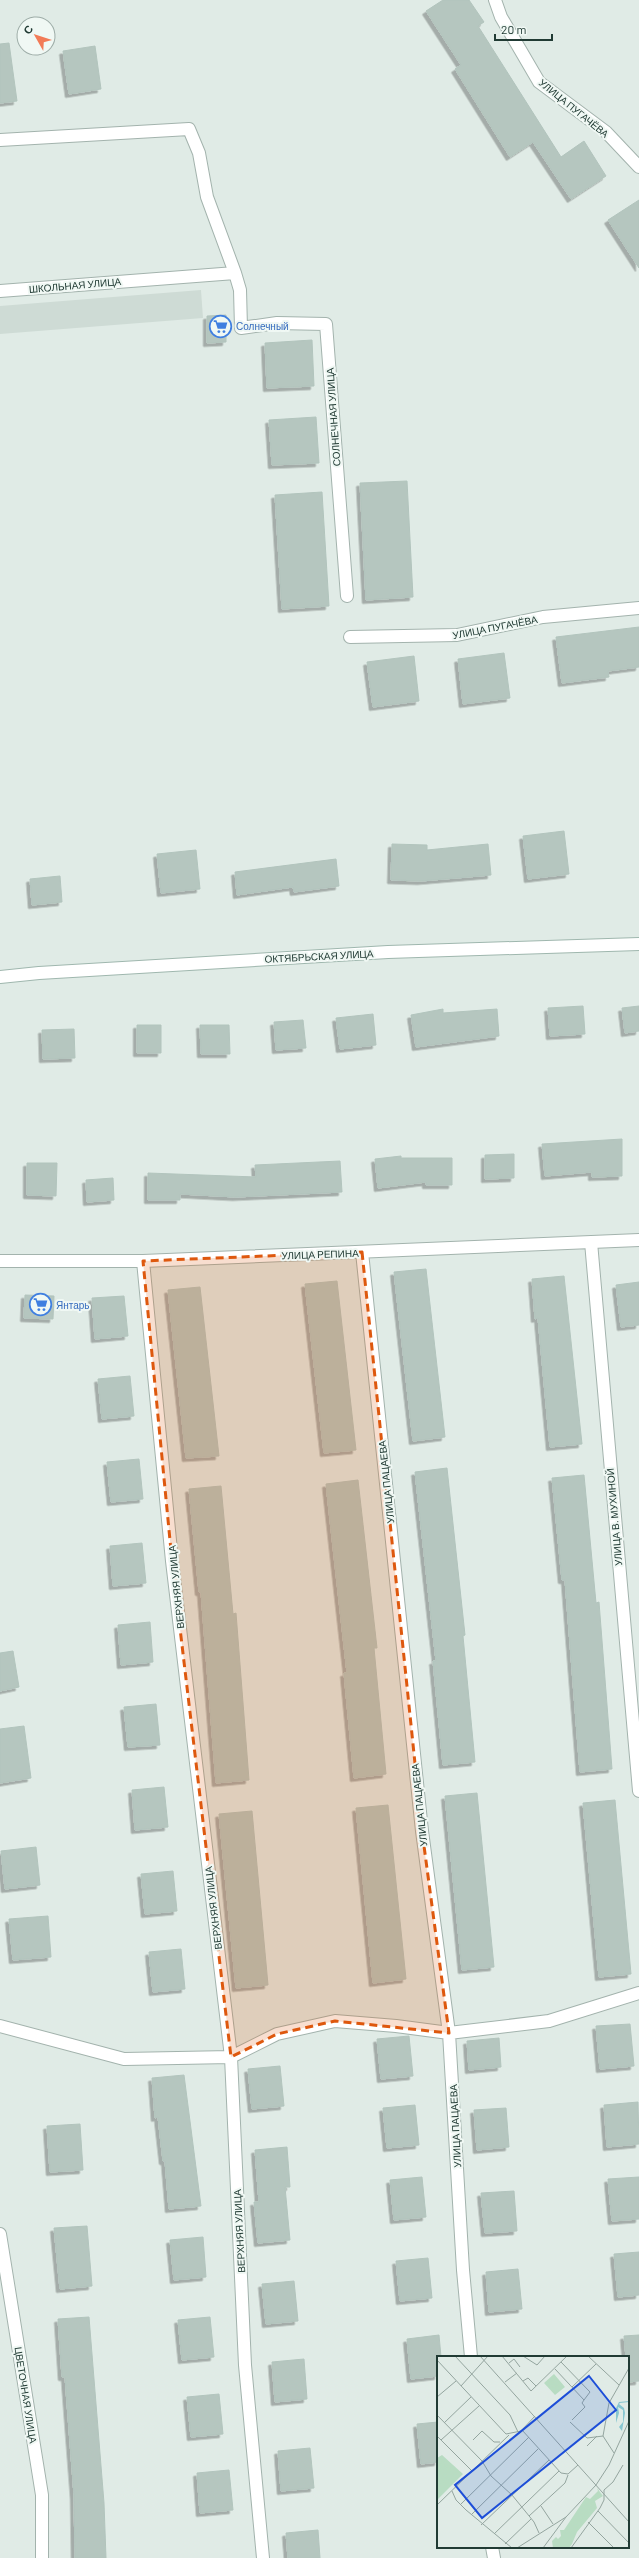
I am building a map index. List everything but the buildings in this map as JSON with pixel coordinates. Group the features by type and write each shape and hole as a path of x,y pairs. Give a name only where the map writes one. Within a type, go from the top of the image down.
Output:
{"street":[{"name":"УЛИЦА ПУГАЧЁВА","path":"495,0 501,17 539,82 606,132 639,167"},
{"path":"0,140 189,129 199,153 207,197 235,273"},
{"name":"ШКОЛЬНАЯ УЛИЦА","path":"0,291 235,273"},
{"name":"СОЛНЕЧНАЯ УЛИЦА","path":"235,273 240,290 241,328 277,323 326,324 347,596"},
{"name":"УЛИЦА ПУГАЧЁВА","path":"350,637 457,635 543,617 639,608"},
{"name":"ОКТЯБРЬСКАЯ УЛИЦА","path":"0,977 39,972 388,952 639,944"},
{"name":"УЛИЦА РЕПИНА","path":"0,1261 143,1260 639,1240"},
{"name":"УЛИЦА В. МУХИНОЙ","path":"591,1242 639,1792"},
{"name":"УЛИЦА ПАЦАЕВА","path":"362,1252 422,1831 449,2033 463,2270 471,2356"},
{"name":"ВЕРХНЯЯ УЛИЦА","path":"143,1260 172,1561 231,2057 245,2365 263,2558"},
{"path":"0,2026 124,2059 231,2057 277,2034 335,2021 396,2026 449,2033 549,2021 639,1993"},
{"name":"ЦВЕТОЧНАЯ УЛИЦА","path":"0,2234 42,2495 42,2558"},
{"path":"492,2548 494,2558"}],"highlighted area":[{"path":"362,1252 422,1831 449,2033 335,2021 277,2034 231,2057 172,1561 143,1261"}],"shaded area":[{"path":"201,290 203,318 0,334 0,306"}],"place":[{"name":"Солнечный","path":"221,326"},
{"name":"Янтарь","path":"40,1305"}]}
